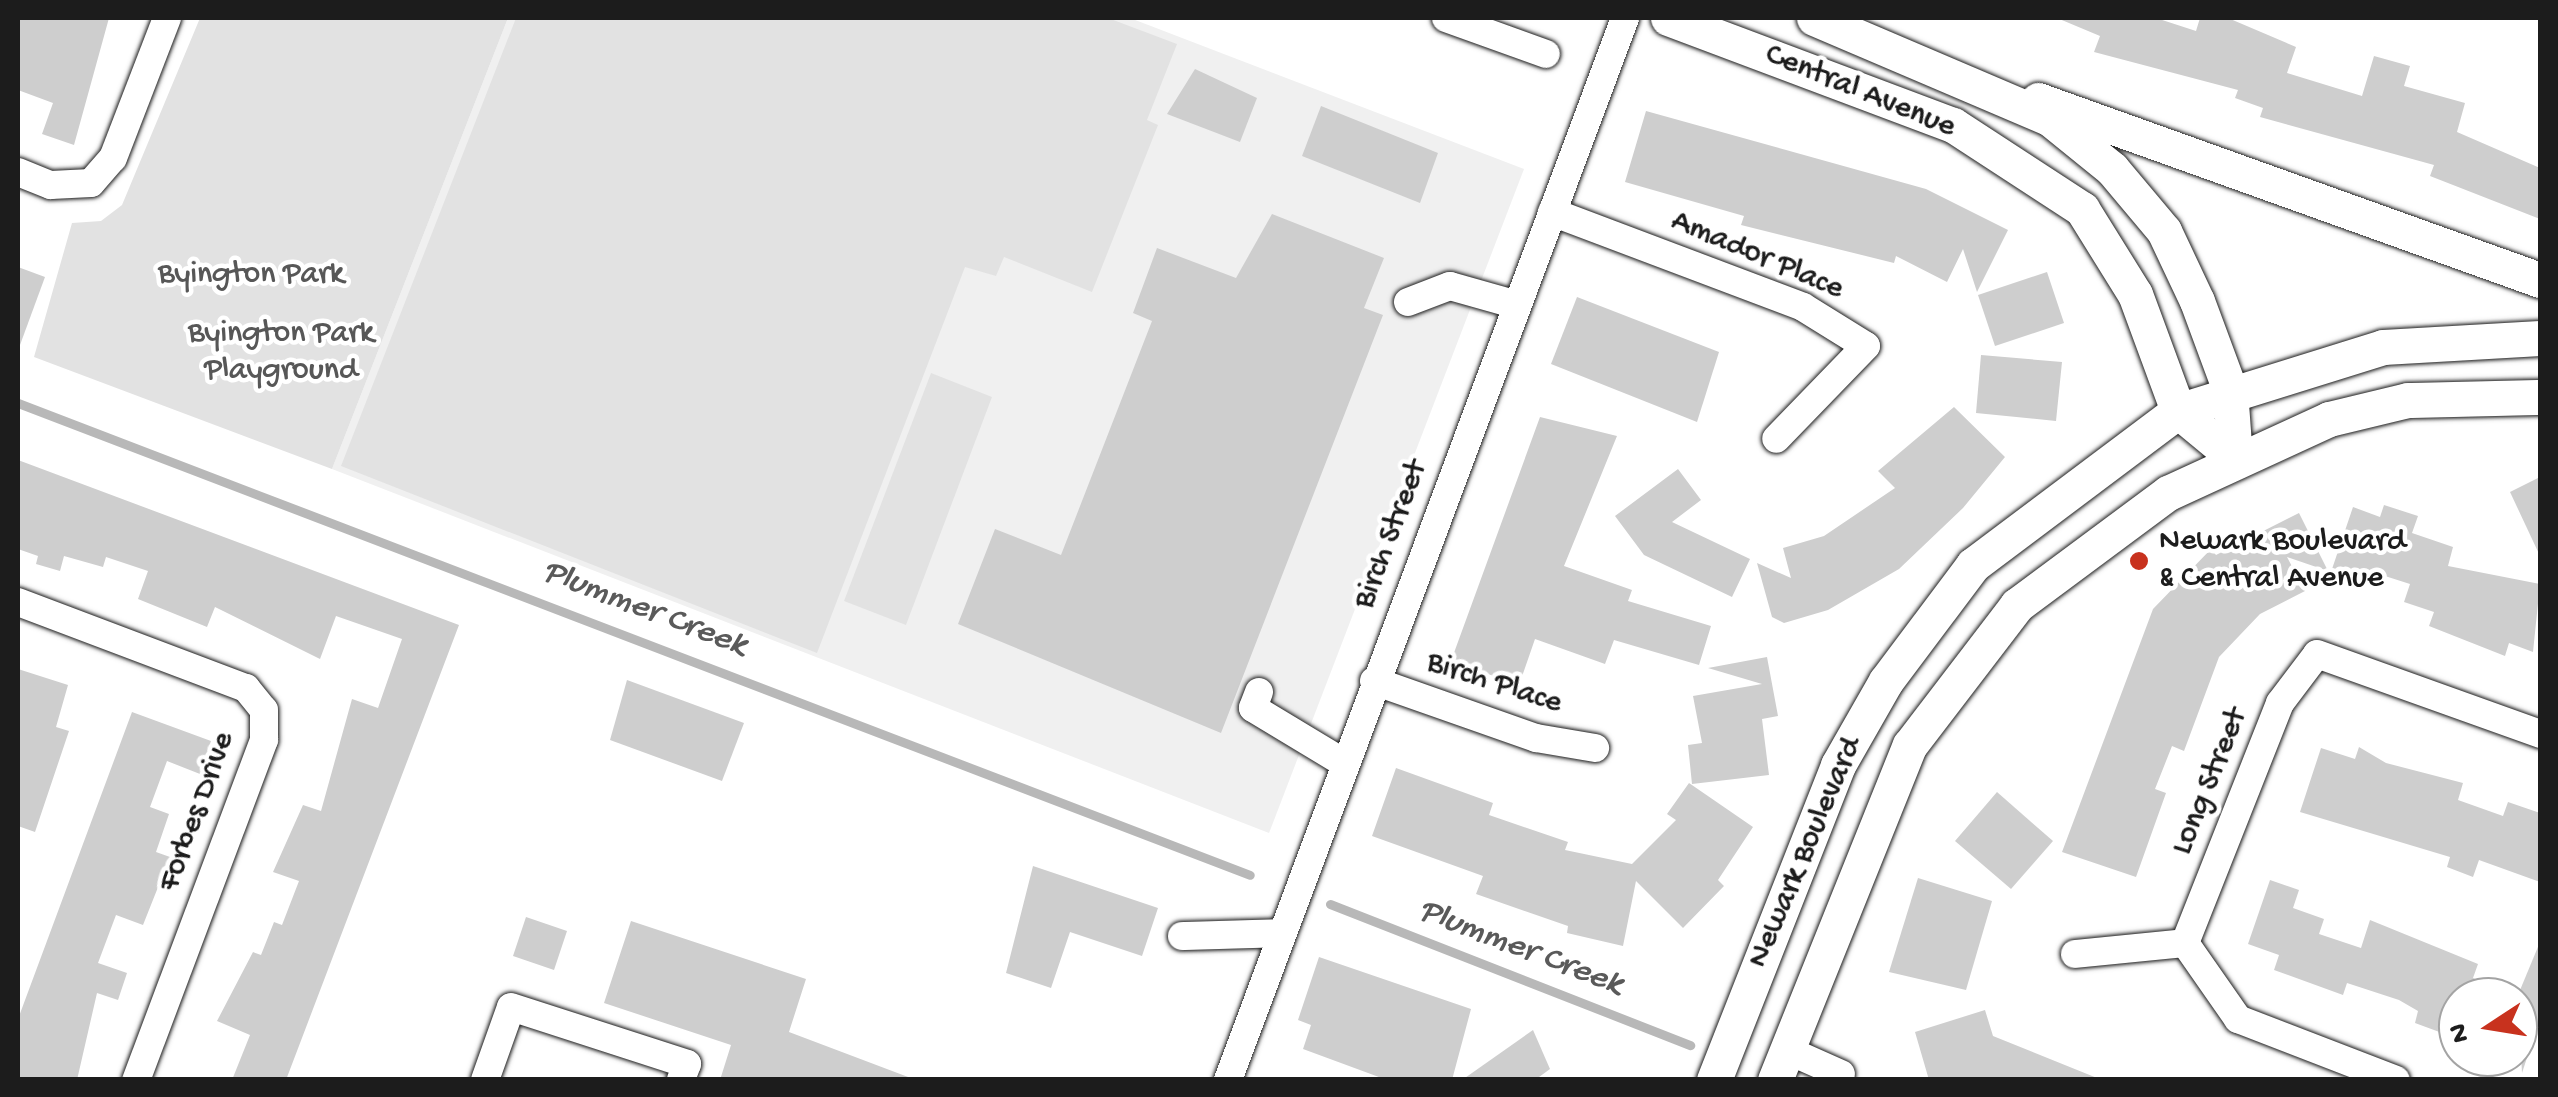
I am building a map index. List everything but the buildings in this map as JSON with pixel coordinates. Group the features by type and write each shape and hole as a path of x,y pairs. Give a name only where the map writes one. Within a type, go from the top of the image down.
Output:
{"main road":[{"name":"Central Avenue","path":"1668,18 1953,125 2082,209 2135,294 2178,411"},
{"name":"Central Avenue","path":"1814,18 1970,80 2049,118 2122,181 2164,232 2230,390 2235,458"},
{"path":"1970,80 2152,133 2540,280"},
{"name":"Newark Boulevard","path":"1714,1080 1838,764 1929,617 1987,554 2178,411 2230,390 2383,347 2540,338"},
{"path":"2178,411 2235,458 2329,419 2408,400 2540,396"},
{"name":"Newark Boulevard","path":"1781,1065 1910,744 2016,604 2168,493 2235,458"}],"street":[{"path":"18,172 51,185 91,183 113,158 167,18"},
{"path":"1446,18 1546,54"},
{"name":"Birch Street","path":"1228,1080 1625,18"},
{"name":"Amador Place","path":"1552,212 1802,307 1866,346 1776,438"},
{"path":"1408,302 1450,286 1517,305"},
{"name":"Forbes Drive","path":"18,602 246,688 264,710 264,740 136,1080"},
{"name":"Long Street","path":"2185,944 2280,702 2317,654 2540,734"},
{"name":"Birch Place","path":"1374,681 1536,738 1595,748"},
{"path":"1259,692 1253,708 1344,763"},
{"path":"1182,936 1282,933"},
{"path":"2075,954 2185,944 2238,1019 2396,1080"},
{"path":"486,1080 511,1006 686,1064 681,1080"},
{"path":"1781,1065 1841,1074"}],"shaded area":[{"path":"508,18 1130,18 1524,169 1269,833 332,469"}],"green space":[{"name":"Byington Park","path":"200,18 508,18 332,469 34,357 72,223 101,221 122,205"},
{"path":"516,18 1108,18 1177,44 1147,120 1158,125 1092,292 1004,257 996,276 965,267 817,653 341,466"},
{"path":"931,373 992,397 906,625 844,601"}],"waterway":[{"name":"Plummer Creek","path":"18,403 1250,875"},
{"name":"Plummer Creek","path":"1330,904 1690,1045"}],"place":[{"name":"Newark Boulevard & Central Avenue","path":"2139,561"}],"park label":[{"name":"Byington Park Playground","path":"281,354"}]}
